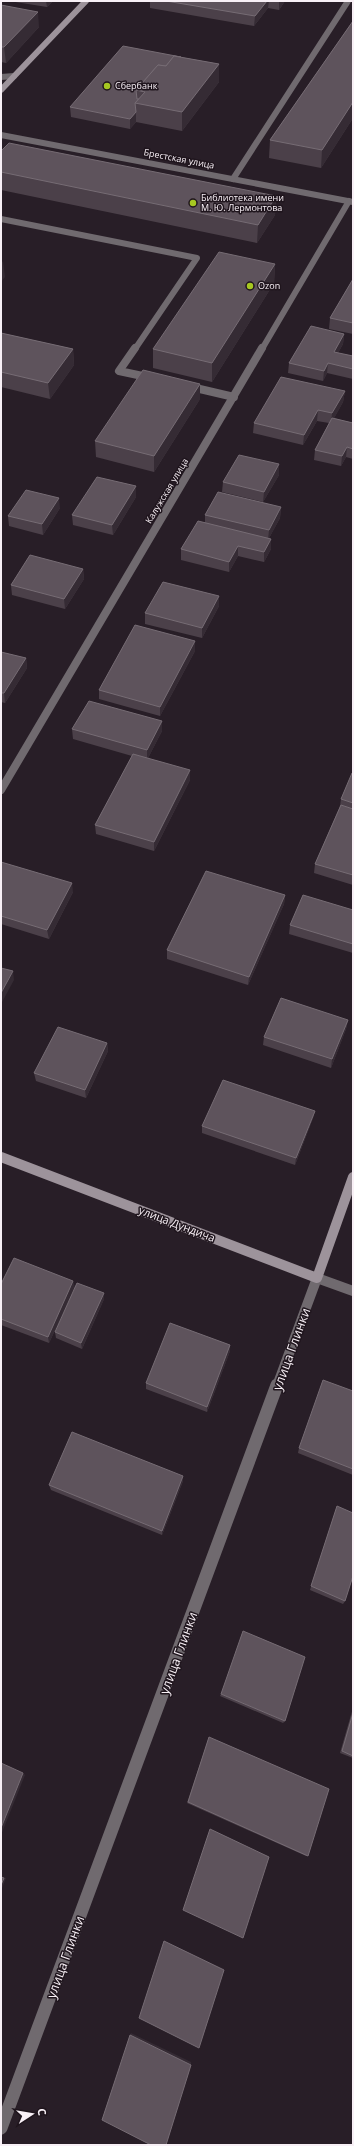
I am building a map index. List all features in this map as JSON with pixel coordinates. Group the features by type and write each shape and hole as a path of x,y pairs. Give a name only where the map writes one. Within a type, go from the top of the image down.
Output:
{"street":[{"path":"1,90 86,1"},
{"path":"233,179 348,1"},
{"path":"1,77 14,76"},
{"name":"Брестская улица","path":"1,135 351,202"},
{"name":"Калужская улица","path":"1,790 351,202"},
{"path":"1,219 197,258 119,371 158,380"},
{"path":"180,385 234,397"},
{"name":"улица Дундича","path":"1,1157 353,1291"},
{"name":"улица Глинки","path":"1,2128 317,1278 353,1177"}],"building":[{"path":"166,1 267,1 255,16"},
{"path":"1,5 38,12 4,47 1,47"},
{"path":"353,21 353,102 322,150 270,140"},
{"path":"123,46 181,57 174,56 166,66 158,65 136,90 137,99 139,99 135,103 136,112 130,119 70,107"},
{"path":"174,56 219,64 182,112 135,103 145,92 136,90 158,65 166,66"},
{"path":"9,143 276,196 258,225 1,172 1,151"},
{"path":"219,252 275,264 212,363 153,349"},
{"path":"353,279 353,323 330,318"},
{"path":"311,326 344,334 334,352 353,356 353,369 328,363 324,371 289,363"},
{"path":"1,333 73,349 48,383 1,372"},
{"path":"143,370 200,384 154,456 95,441"},
{"path":"281,377 345,391 332,413 318,410 304,435 254,423"},
{"path":"332,418 353,423 353,449 347,447 342,456 315,450"},
{"path":"239,455 279,464 264,492 223,482"},
{"path":"97,477 136,486 112,525 72,515"},
{"path":"26,490 59,498 42,524 8,516"},
{"path":"218,492 281,507 269,530 205,515"},
{"path":"198,521 271,539 264,552 238,546 229,562 181,549"},
{"path":"30,555 83,569 64,599 11,585"},
{"path":"163,582 219,596 202,628 145,613"},
{"path":"135,625 195,641 160,707 99,690"},
{"path":"1,652 26,658 4,693 1,693"},
{"path":"89,701 162,721 147,750 72,729"},
{"path":"133,754 190,770 154,842 95,825"},
{"path":"352,773 353,774 353,803 341,799"},
{"path":"341,805 353,809 353,875 315,864"},
{"path":"1,862 72,883 47,930 1,916"},
{"path":"206,871 285,895 249,977 167,950"},
{"path":"303,895 353,910 353,944 290,925"},
{"path":"1,968 13,971 1,993"},
{"path":"281,998 348,1020 332,1059 264,1037"},
{"path":"58,1027 107,1043 85,1090 34,1073"},
{"path":"223,1080 315,1111 296,1158 202,1126"},
{"path":"14,1258 73,1281 48,1337 1,1319 1,1284"},
{"path":"77,1283 104,1293 81,1343 55,1332"},
{"path":"170,1323 230,1345 207,1407 146,1383"},
{"path":"323,1380 353,1391 353,1469 299,1448"},
{"path":"72,1432 183,1476 162,1531 49,1485"},
{"path":"337,1506 353,1513 353,1576 345,1601 311,1586"},
{"path":"243,1631 305,1657 285,1721 221,1694"},
{"path":"353,1713 353,1756 342,1751"},
{"path":"209,1737 329,1789 308,1856 188,1802"},
{"path":"1,1763 23,1773 1,1828"},
{"path":"210,1829 269,1857 243,1938 183,1910"},
{"path":"1,1877 4,1878 1,1885"},
{"path":"164,1941 224,1970 199,2048 139,2018"},
{"path":"130,2035 191,2065 166,2145 151,2145 102,2120"}],"place":[{"name":"Сбербанк","path":"107,86"},
{"name":"Библиотека имени М. Ю. Лермонтова","path":"193,203"},
{"name":"Ozon","path":"250,286"}]}
